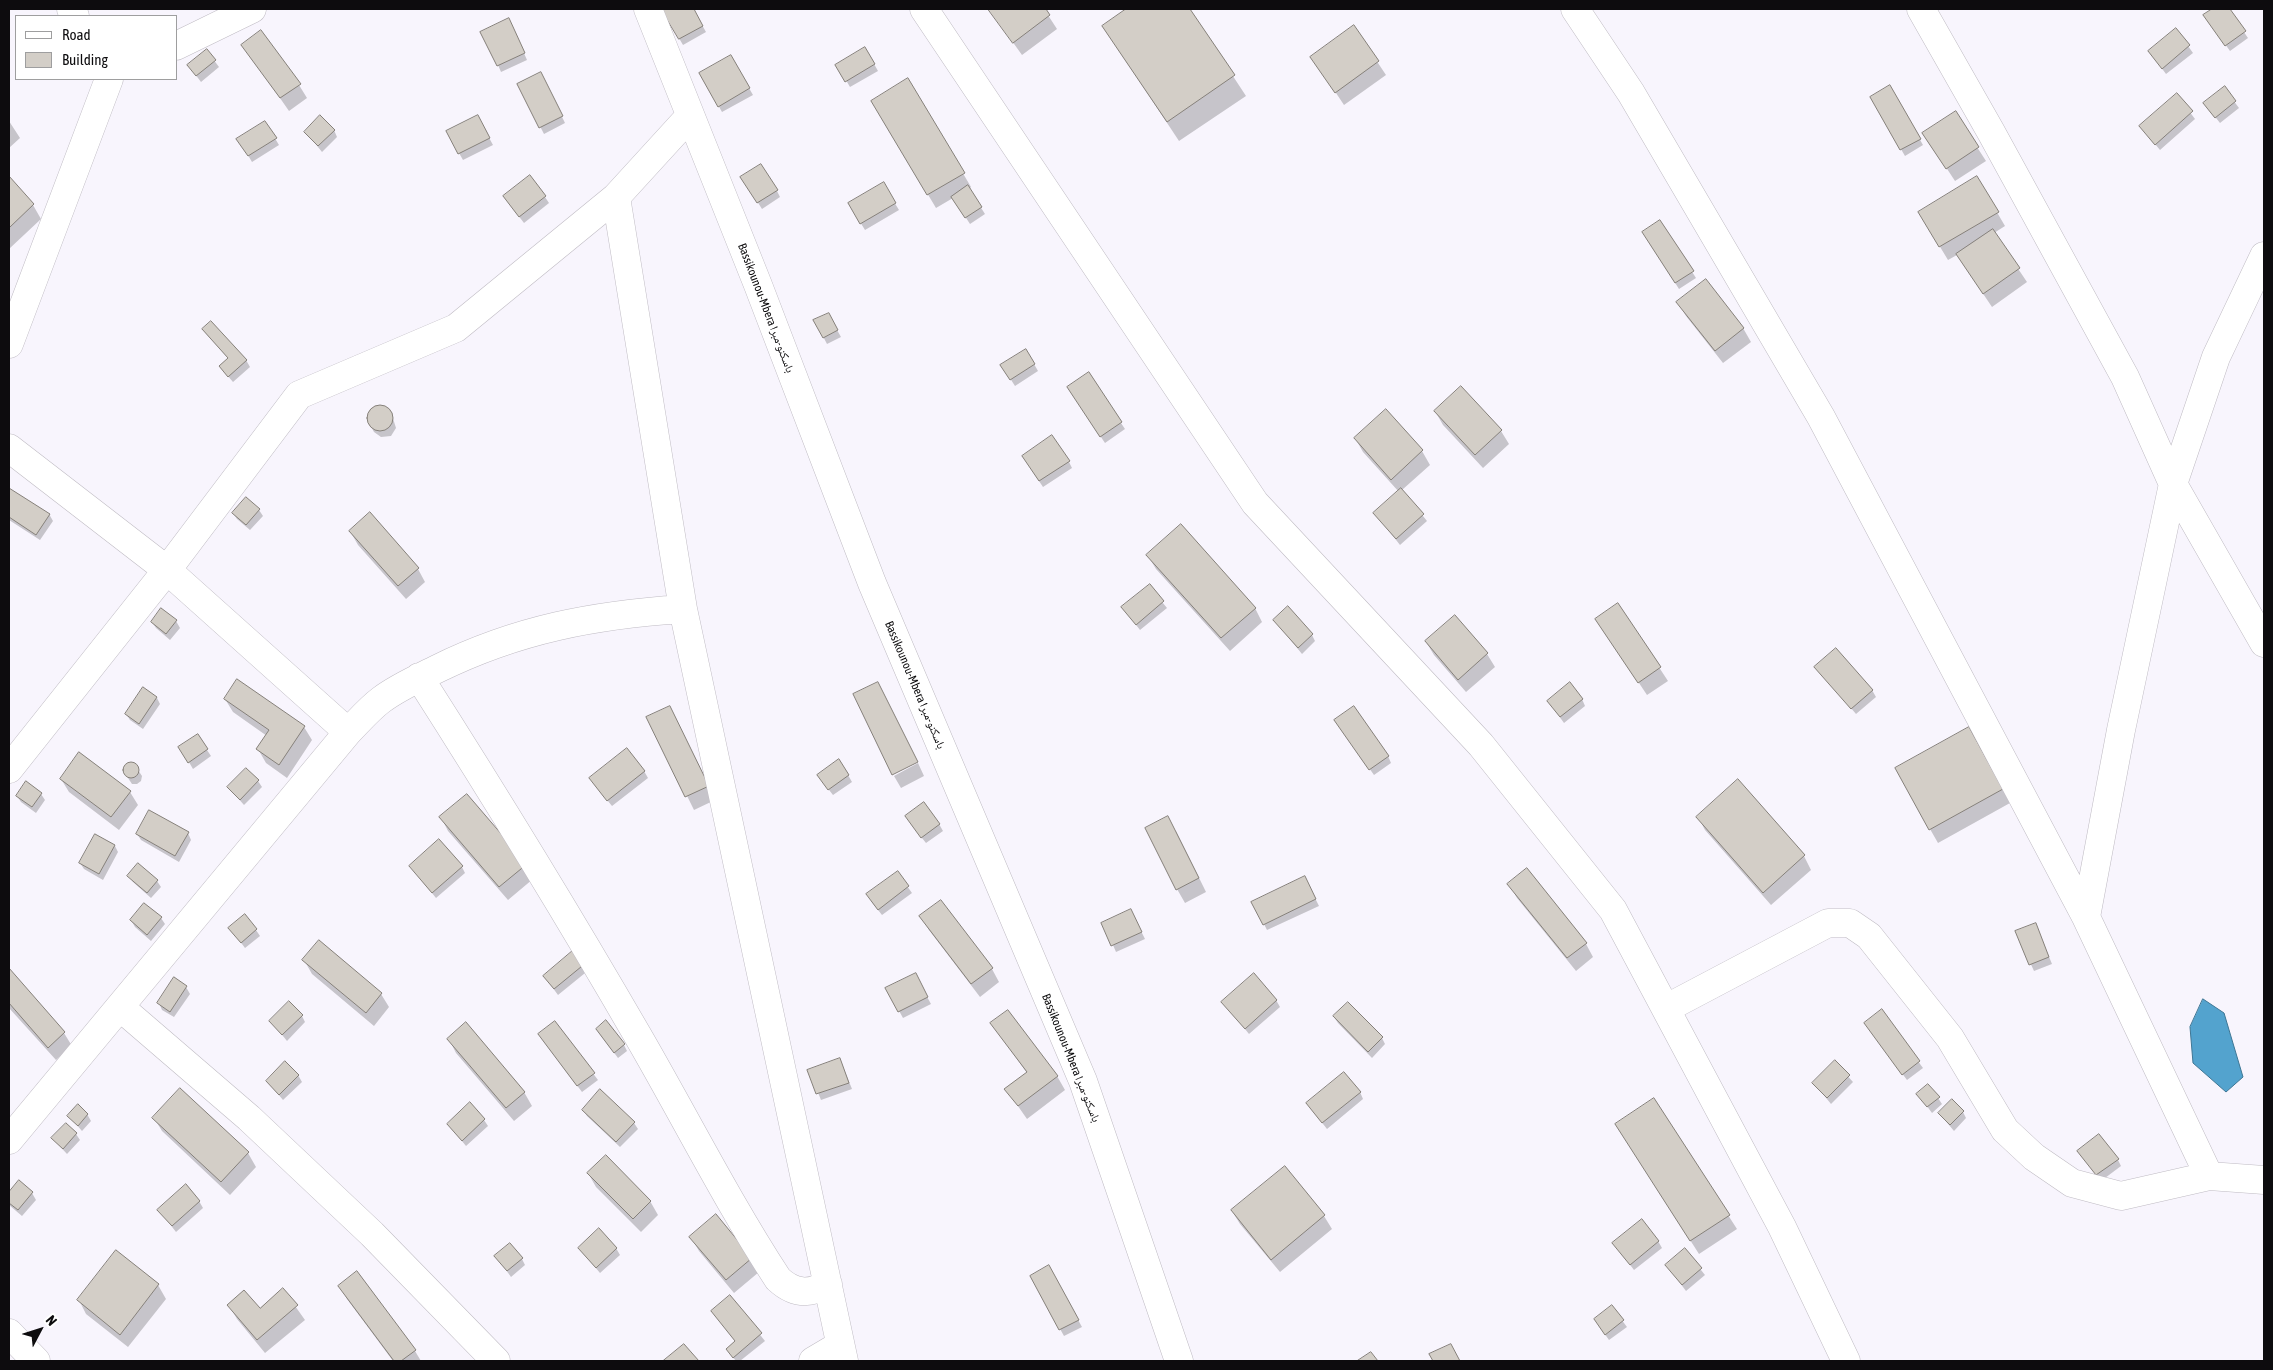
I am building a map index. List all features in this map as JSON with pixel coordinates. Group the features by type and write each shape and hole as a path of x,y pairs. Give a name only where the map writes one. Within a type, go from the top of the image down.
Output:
{"street":[{"path":"178,45 252,9"},
{"name":"Bassikounou-Mbera باسكنو-مبرا","path":"648,9 758,285 872,583 1083,1081 1179,1361"},
{"path":"924,9 1255,503 1481,745 1613,910 1667,1008 1782,1227 1846,1361"},
{"path":"1575,9 1631,93 1821,417 2086,917 2209,1176"},
{"path":"1921,9 1992,132 2125,377 2174,484 2264,644"},
{"path":"9,344 109,80"},
{"path":"9,769 167,570 299,395 456,328 616,197 690,116"},
{"path":"616,197 683,608 842,1353 813,1361"},
{"path":"2086,917 2121,730 2174,484 2216,357 2264,256"},
{"path":"9,448 167,570 348,732"},
{"path":"9,1140 348,732 381,700 419,677 513,637 569,622 626,612 683,608"},
{"path":"419,677 505,811 586,946 696,1142 778,1279 786,1287 807,1292 828,1284"},
{"path":"1667,1008 1828,923 1850,923 1869,936 1950,1038 2005,1130 2034,1157 2072,1183 2121,1196 2209,1176 2264,1180"},
{"path":"120,1007 264,1131 372,1234 496,1361"},
{"path":"9,1333 36,1361"}],"water":[{"path":"2203,999 2224,1013 2243,1077 2226,1092 2193,1063 2190,1027"}],"building":[{"path":"661,9 694,9 703,26 679,39"},
{"path":"988,9 1046,9 1050,15 1013,43"},
{"path":"1126,9 1190,9 1235,75 1167,122 1102,26"},
{"path":"2212,9 2230,9 2246,31 2225,46 2203,15"},
{"path":"509,18 525,53 497,66 480,32"},
{"path":"1354,25 1379,61 1335,93 1310,57"},
{"path":"2176,28 2190,45 2162,69 2148,51"},
{"path":"261,30 301,84 280,98 241,45"},
{"path":"865,47 875,64 845,82 835,65"},
{"path":"207,49 216,60 196,76 187,65"},
{"path":"731,55 750,88 718,107 699,73"},
{"path":"541,72 563,116 539,128 517,84"},
{"path":"908,78 965,173 927,195 871,101"},
{"path":"1890,85 1921,139 1900,150 1870,97"},
{"path":"2225,86 2236,101 2215,118 2203,103"},
{"path":"2177,93 2193,111 2155,145 2139,126"},
{"path":"1956,111 1979,147 1946,169 1922,133"},
{"path":"320,115 335,130 318,146 304,132"},
{"path":"478,115 490,138 458,154 446,131"},
{"path":"265,121 277,138 248,156 236,139"},
{"path":"761,164 778,190 757,203 740,177"},
{"path":"530,175 546,196 519,217 503,196"},
{"path":"9,176 34,204 9,228"},
{"path":"1977,176 1999,212 1939,247 1918,212"},
{"path":"884,182 896,203 860,224 848,203"},
{"path":"968,185 982,207 965,218 951,197"},
{"path":"1660,220 1694,271 1675,283 1642,232"},
{"path":"1993,229 2020,268 1983,294 1956,254"},
{"path":"1706,279 1744,328 1715,351 1676,302"},
{"path":"829,313 838,330 823,338 813,320"},
{"path":"211,321 247,360 228,377 219,366 228,358 202,329"},
{"path":"1026,349 1035,364 1010,380 1000,365"},
{"path":"1089,372 1122,422 1100,437 1067,387"},
{"path":"1461,386 1502,430 1475,455 1434,411"},
{"path":"380,405 389,409 393,418 389,427 380,431 371,427 367,418 371,409"},
{"path":"1386,409 1423,450 1391,480 1354,438"},
{"path":"1052,435 1070,461 1039,481 1022,456"},
{"path":"9,488 50,514 36,535 9,517"},
{"path":"1401,488 1424,514 1396,539 1373,513"},
{"path":"246,497 260,509 246,525 232,513"},
{"path":"370,512 419,568 398,586 349,531"},
{"path":"1181,524 1256,608 1221,638 1146,555"},
{"path":"1150,584 1164,601 1136,625 1121,607"},
{"path":"1618,603 1661,667 1638,683 1595,619"},
{"path":"1288,606 1313,634 1298,648 1273,620"},
{"path":"161,608 177,620 166,634 151,622"},
{"path":"1455,615 1488,653 1458,680 1425,641"},
{"path":"1836,648 1873,690 1851,709 1814,667"},
{"path":"237,679 305,726 279,765 256,749 269,730 224,699"},
{"path":"878,682 918,762 892,775 853,694"},
{"path":"1570,682 1583,699 1560,717 1547,701"},
{"path":"143,687 157,697 139,724 125,714"},
{"path":"670,706 709,786 685,797 646,717"},
{"path":"1354,706 1389,756 1369,770 1334,720"},
{"path":"1969,727 2003,789 1929,830 1895,768"},
{"path":"198,734 208,749 188,763 178,747"},
{"path":"627,748 645,771 607,801 589,778"},
{"path":"79,752 131,791 111,817 60,779"},
{"path":"839,759 849,775 828,790 817,775"},
{"path":"131,762 137,764 139,770 137,776 131,778 125,776 123,770 125,764"},
{"path":"246,768 259,780 240,800 227,787"},
{"path":"1738,779 1805,855 1763,893 1696,817"},
{"path":"26,781 42,793 32,807 16,796"},
{"path":"467,794 527,864 499,887 439,817"},
{"path":"924,802 940,824 921,838 905,816"},
{"path":"149,810 189,832 175,856 136,834"},
{"path":"1168,816 1199,878 1176,890 1145,828"},
{"path":"95,834 115,845 99,874 79,863"},
{"path":"439,839 463,866 432,893 409,866"},
{"path":"138,863 158,880 147,893 127,876"},
{"path":"1527,868 1587,943 1567,958 1507,884"},
{"path":"898,871 909,886 878,910 866,894"},
{"path":"1305,876 1316,899 1263,925 1251,902"},
{"path":"941,900 993,968 971,984 919,916"},
{"path":"144,903 162,917 147,935 130,920"},
{"path":"1131,909 1142,932 1111,946 1101,923"},
{"path":"245,914 257,929 241,943 228,928"},
{"path":"2036,923 2049,957 2029,965 2015,931"},
{"path":"319,940 382,993 366,1013 302,960"},
{"path":"576,948 587,962 554,989 543,976"},
{"path":"9,968 65,1032 48,1048 9,1003"},
{"path":"916,973 928,997 898,1012 885,988"},
{"path":"1254,973 1277,1000 1245,1029 1221,1002"},
{"path":"174,977 187,986 170,1012 157,1003"},
{"path":"289,1001 303,1015 282,1035 269,1021"},
{"path":"1348,1002 1383,1037 1368,1052 1333,1016"},
{"path":"1882,1009 1920,1061 1902,1075 1864,1023"},
{"path":"1008,1010 1058,1076 1018,1106 1004,1089 1027,1072 990,1023"},
{"path":"606,1020 625,1044 614,1053 596,1029"},
{"path":"555,1021 595,1073 577,1086 538,1034"},
{"path":"466,1022 525,1092 506,1108 447,1039"},
{"path":"840,1058 849,1083 816,1094 807,1070"},
{"path":"1835,1060 1850,1075 1827,1098 1812,1083"},
{"path":"285,1061 299,1075 279,1095 266,1081"},
{"path":"1344,1072 1361,1092 1322,1123 1306,1103"},
{"path":"1928,1084 1940,1097 1927,1107 1916,1094"},
{"path":"180,1088 249,1152 221,1182 152,1118"},
{"path":"600,1089 635,1122 616,1142 582,1110"},
{"path":"1654,1098 1730,1215 1690,1241 1615,1124"},
{"path":"1952,1099 1964,1111 1950,1125 1938,1113"},
{"path":"470,1102 485,1119 462,1141 447,1124"},
{"path":"78,1104 88,1114 78,1126 67,1116"},
{"path":"66,1123 77,1133 63,1149 51,1138"},
{"path":"2099,1134 2119,1159 2096,1175 2077,1151"},
{"path":"606,1155 651,1201 633,1219 587,1173"},
{"path":"1285,1166 1325,1215 1271,1260 1231,1210"},
{"path":"19,1180 33,1192 18,1210 9,1203 9,1192"},
{"path":"186,1184 200,1201 172,1226 157,1210"},
{"path":"716,1214 752,1258 726,1280 689,1237"},
{"path":"1642,1219 1659,1241 1630,1265 1612,1243"},
{"path":"599,1228 617,1248 596,1268 578,1248"},
{"path":"510,1243 523,1258 507,1271 494,1256"},
{"path":"1685,1248 1702,1268 1682,1285 1665,1265"},
{"path":"116,1250 159,1284 120,1335 77,1300"},
{"path":"1049,1265 1079,1320 1059,1330 1030,1276"},
{"path":"357,1271 416,1350 401,1361 394,1361 338,1286"},
{"path":"283,1288 298,1305 257,1340 227,1305 244,1290 260,1308"},
{"path":"730,1295 762,1333 733,1358 726,1349 735,1341 711,1311"},
{"path":"1612,1305 1624,1320 1605,1335 1594,1319"},
{"path":"684,1344 699,1361 663,1361"},
{"path":"1451,1344 1460,1361 1433,1361 1429,1354"},
{"path":"1371,1352 1378,1361 1357,1361"}]}
